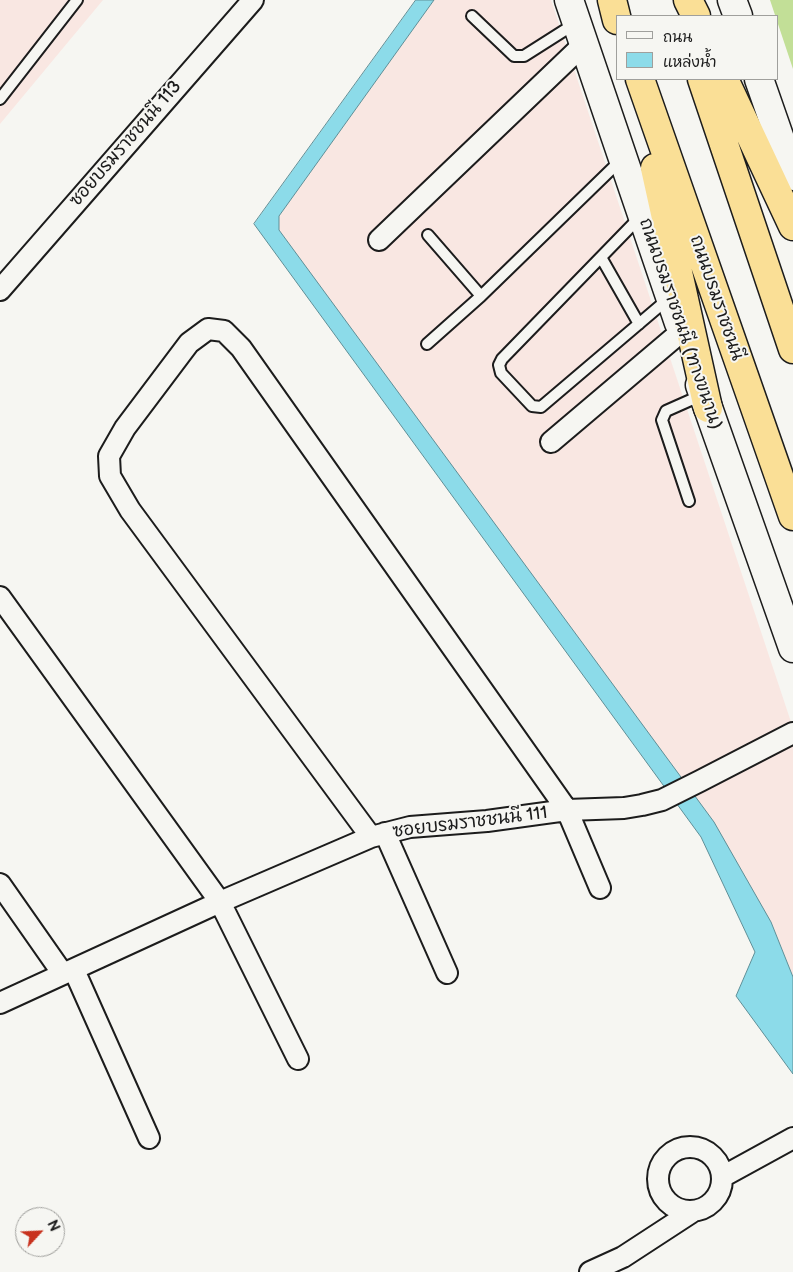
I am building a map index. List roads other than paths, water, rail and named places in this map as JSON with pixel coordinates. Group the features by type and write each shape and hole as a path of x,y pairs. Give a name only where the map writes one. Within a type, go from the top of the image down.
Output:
{"highway":[{"path":"612,0 617,15"},
{"path":"675,0 681,15"},
{"path":"688,0 696,15"},
{"path":"632,80 654,164 706,401"},
{"name":"ถนนบรมราชชนนี","path":"640,80 793,516"},
{"path":"702,80 793,349"},
{"path":"724,80 793,226"}],"main road":[{"path":"732,0 738,15"},
{"name":"ถนนบรมราชชนนี (ทางขนาน)","path":"577,22 670,297 793,648"},
{"path":"759,80 793,176"}],"street":[{"name":"ซอยบรมราชชนนี 113","path":"0,290 253,0"},
{"path":"379,240 577,22"},
{"path":"447,973 378,835 130,510 110,476 109,456 126,428 189,342 208,329 224,331 241,348 567,810 600,888"},
{"path":"551,442 682,331"},
{"path":"0,597 220,902 298,1060"},
{"name":"ซอยบรมราชชนนี 111","path":"0,1003 220,902 378,835 410,827 487,821 567,810 624,808 662,800 793,733"},
{"path":"0,884 69,972 149,1138"},
{"path":"722,1177 793,1138"},
{"path":"590,1272 623,1257 666,1232 692,1212 705,1208 715,1201 721,1189 722,1177 718,1163 709,1153 697,1147 684,1147 671,1152 661,1163 657,1176 659,1190 667,1202 678,1210 692,1212"}],"lane":[{"path":"0,99 77,0"},
{"path":"472,16 514,56 524,56 577,22"},
{"path":"427,344 481,296 623,158"},
{"path":"643,214 602,259 502,359 499,365 501,373 532,406 541,407 670,297"},
{"path":"428,235 481,296"},
{"path":"602,259 639,324"},
{"path":"689,501 662,420 666,411 706,401"}],"water":[{"path":"416,0 434,0 279,216 279,230 714,822 771,922 793,977 793,1074 736,996 755,952 701,837 254,224"}]}
